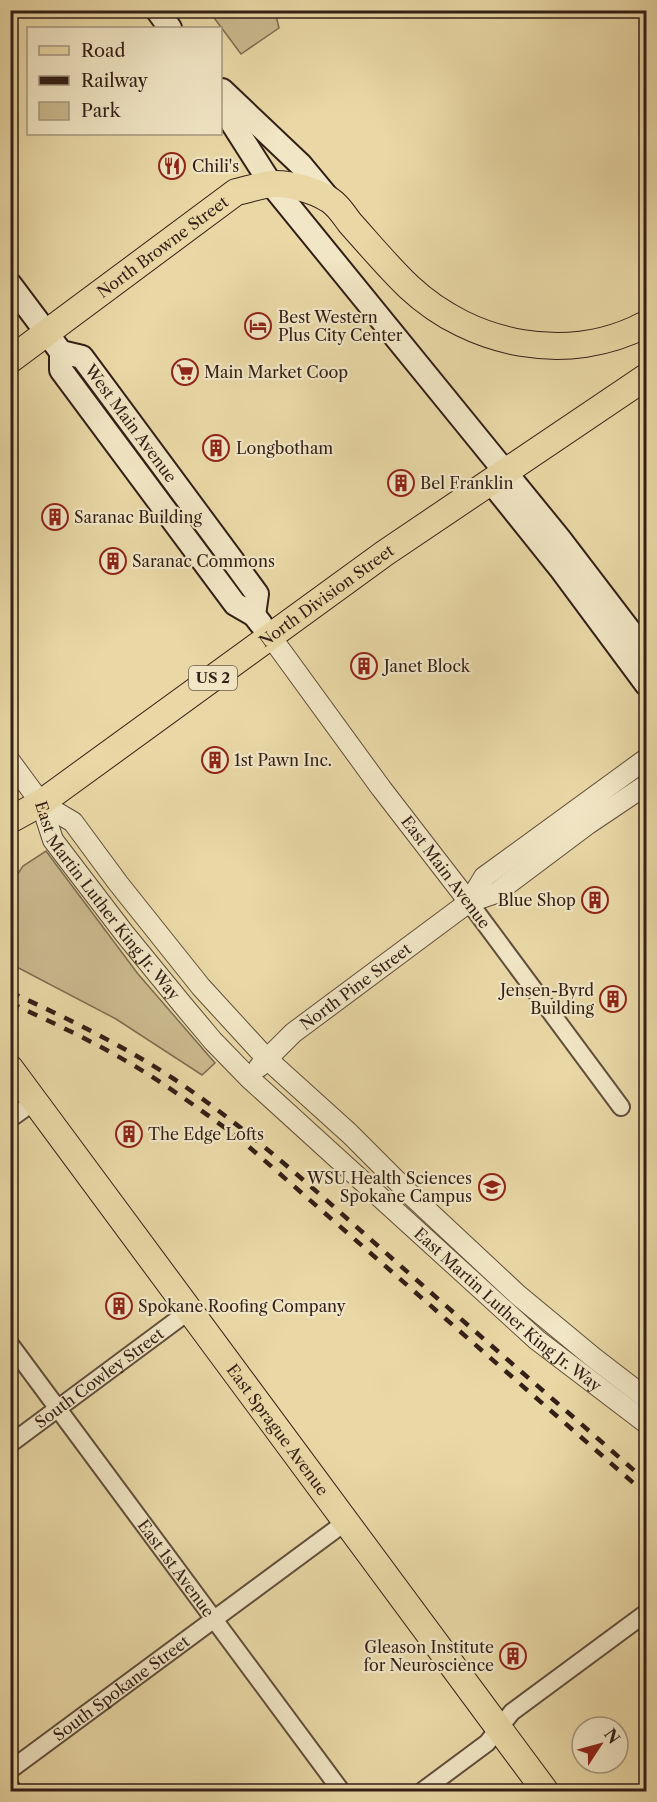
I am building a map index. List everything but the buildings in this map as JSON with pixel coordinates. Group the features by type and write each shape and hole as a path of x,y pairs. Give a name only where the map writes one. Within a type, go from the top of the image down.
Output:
{"main road":[{"path":"158,10 169,27"},
{"path":"222,90 301,165 410,287 449,316 486,334 531,346 570,347 618,336 646,324"},
{"path":"222,107 271,184 499,477 646,652"},
{"name":"North Browne Street","path":"10,360 54,342 236,192 271,184 297,186 330,200"},
{"name":"West Main Avenue","path":"10,284 54,342 82,357 233,561 257,594 254,615 271,637"},
{"name":"North Division Street","path":"10,820 41,803 385,553 646,377"},
{"path":"499,477 560,568 646,684"},
{"name":"East Sprague Avenue","path":"10,1068 546,1791"}],"street":[{"name":"East Main Avenue","path":"271,637 381,788 621,1107"},
{"name":"North Pine Street","path":"469,902 484,878 646,759"},
{"path":"10,761 41,803"},
{"name":"North Pine Street","path":"249,1078 293,1034 469,902 496,892 588,824 646,785"},
{"name":"East Martin Luther King Jr. Way","path":"41,803 73,822 118,883 201,987 267,1059 350,1134 511,1289 646,1398"},
{"name":"East Martin Luther King Jr. Way","path":"41,803 52,840 182,1004 213,1041 249,1078 537,1340 646,1423"},
{"path":"10,1119 35,1101"},
{"name":"South Cowley Street","path":"10,1444 189,1311"},
{"name":"East 1st Avenue","path":"10,1344 342,1791"},
{"name":"South Spokane Street","path":"10,1770 346,1521"},
{"path":"421,1791 487,1743 512,1712 646,1613"},
{"path":"10,1786 14,1791"}],"green space":[{"path":"209,11 275,11 279,28 241,54"},
{"path":"46,851 138,974 215,1063 202,1075 116,1019 11,964 11,884 23,866"}],"railway":[{"path":"10,992 114,1043 174,1079 236,1124 296,1173 646,1481"},
{"path":"10,1003 130,1063 240,1139 646,1494"}],"place":[{"name":"Chili's","path":"172,166"},
{"name":"Best Western Plus City Center","path":"258,326"},
{"name":"Main Market Coop","path":"185,372"},
{"name":"Longbotham","path":"216,448"},
{"name":"Bel Franklin","path":"401,483"},
{"name":"Saranac Building","path":"55,517"},
{"name":"Saranac Commons","path":"113,561"},
{"name":"Janet Block","path":"364,666"},
{"name":"1st Pawn Inc.","path":"215,760"},
{"name":"Blue Shop","path":"595,900"},
{"name":"Jensen-Byrd Building","path":"613,999"},
{"name":"The Edge Lofts","path":"129,1134"},
{"name":"WSU Health Sciences Spokane Campus","path":"492,1187"},
{"name":"Spokane Roofing Company","path":"119,1306"},
{"name":"Gleason Institute for Neuroscience","path":"513,1656"}]}
